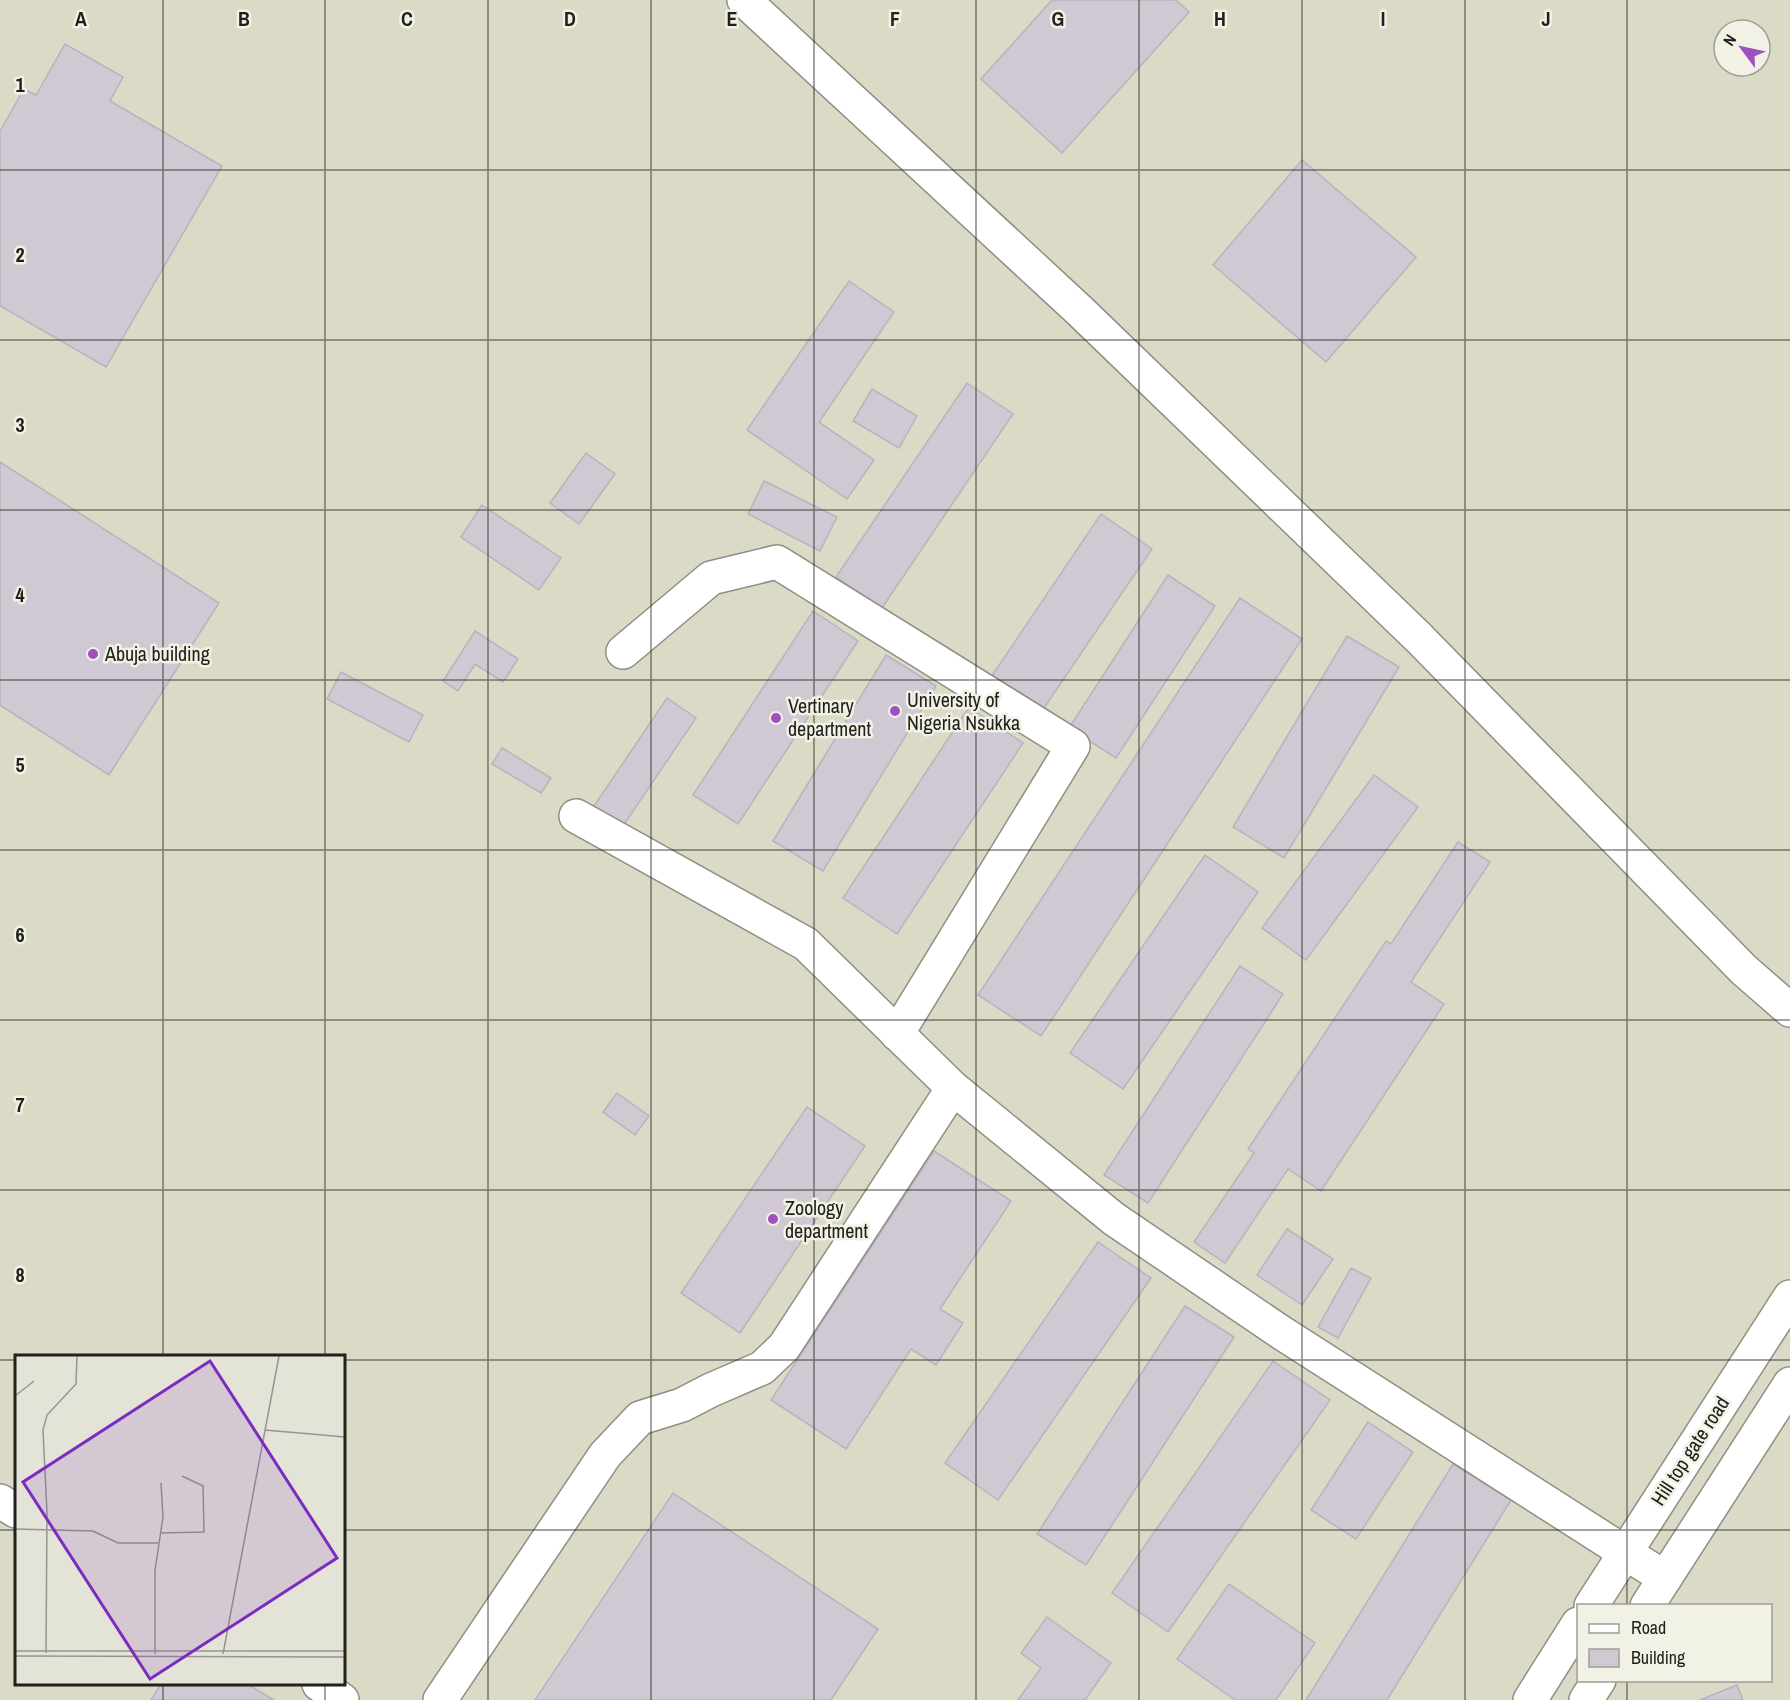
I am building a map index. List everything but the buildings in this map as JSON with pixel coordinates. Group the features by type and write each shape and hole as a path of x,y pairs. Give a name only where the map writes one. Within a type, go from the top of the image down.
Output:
{"street":[{"path":"744,0 1080,311 1419,638 1744,970 1790,1010"},
{"path":"623,651 711,579 777,562 1073,746 897,1034"},
{"path":"576,816 806,944 953,1088 1114,1219 1281,1333 1665,1578"},
{"path":"440,1700 605,1455 640,1418 682,1405 762,1368 784,1347 953,1088"},
{"name":"Hill top gate road","path":"1592,1604 1790,1297"},
{"path":"1648,1604 1790,1384"},
{"path":"0,1501 15,1510"},
{"path":"1530,1700 1577,1626"},
{"path":"1586,1700 1598,1682"},
{"path":"322,1685 342,1700"}],"shaded area":[{"name":"University of Nigeria Nsukka","path":"0,0 1790,0 1790,1700 0,1700"}],"place":[{"name":"Abuja building","path":"93,654"},
{"name":"University of Nigeria Nsukka","path":"895,711"},
{"name":"Vertinary department","path":"776,718"},
{"name":"Zoology department","path":"773,1219"}]}
